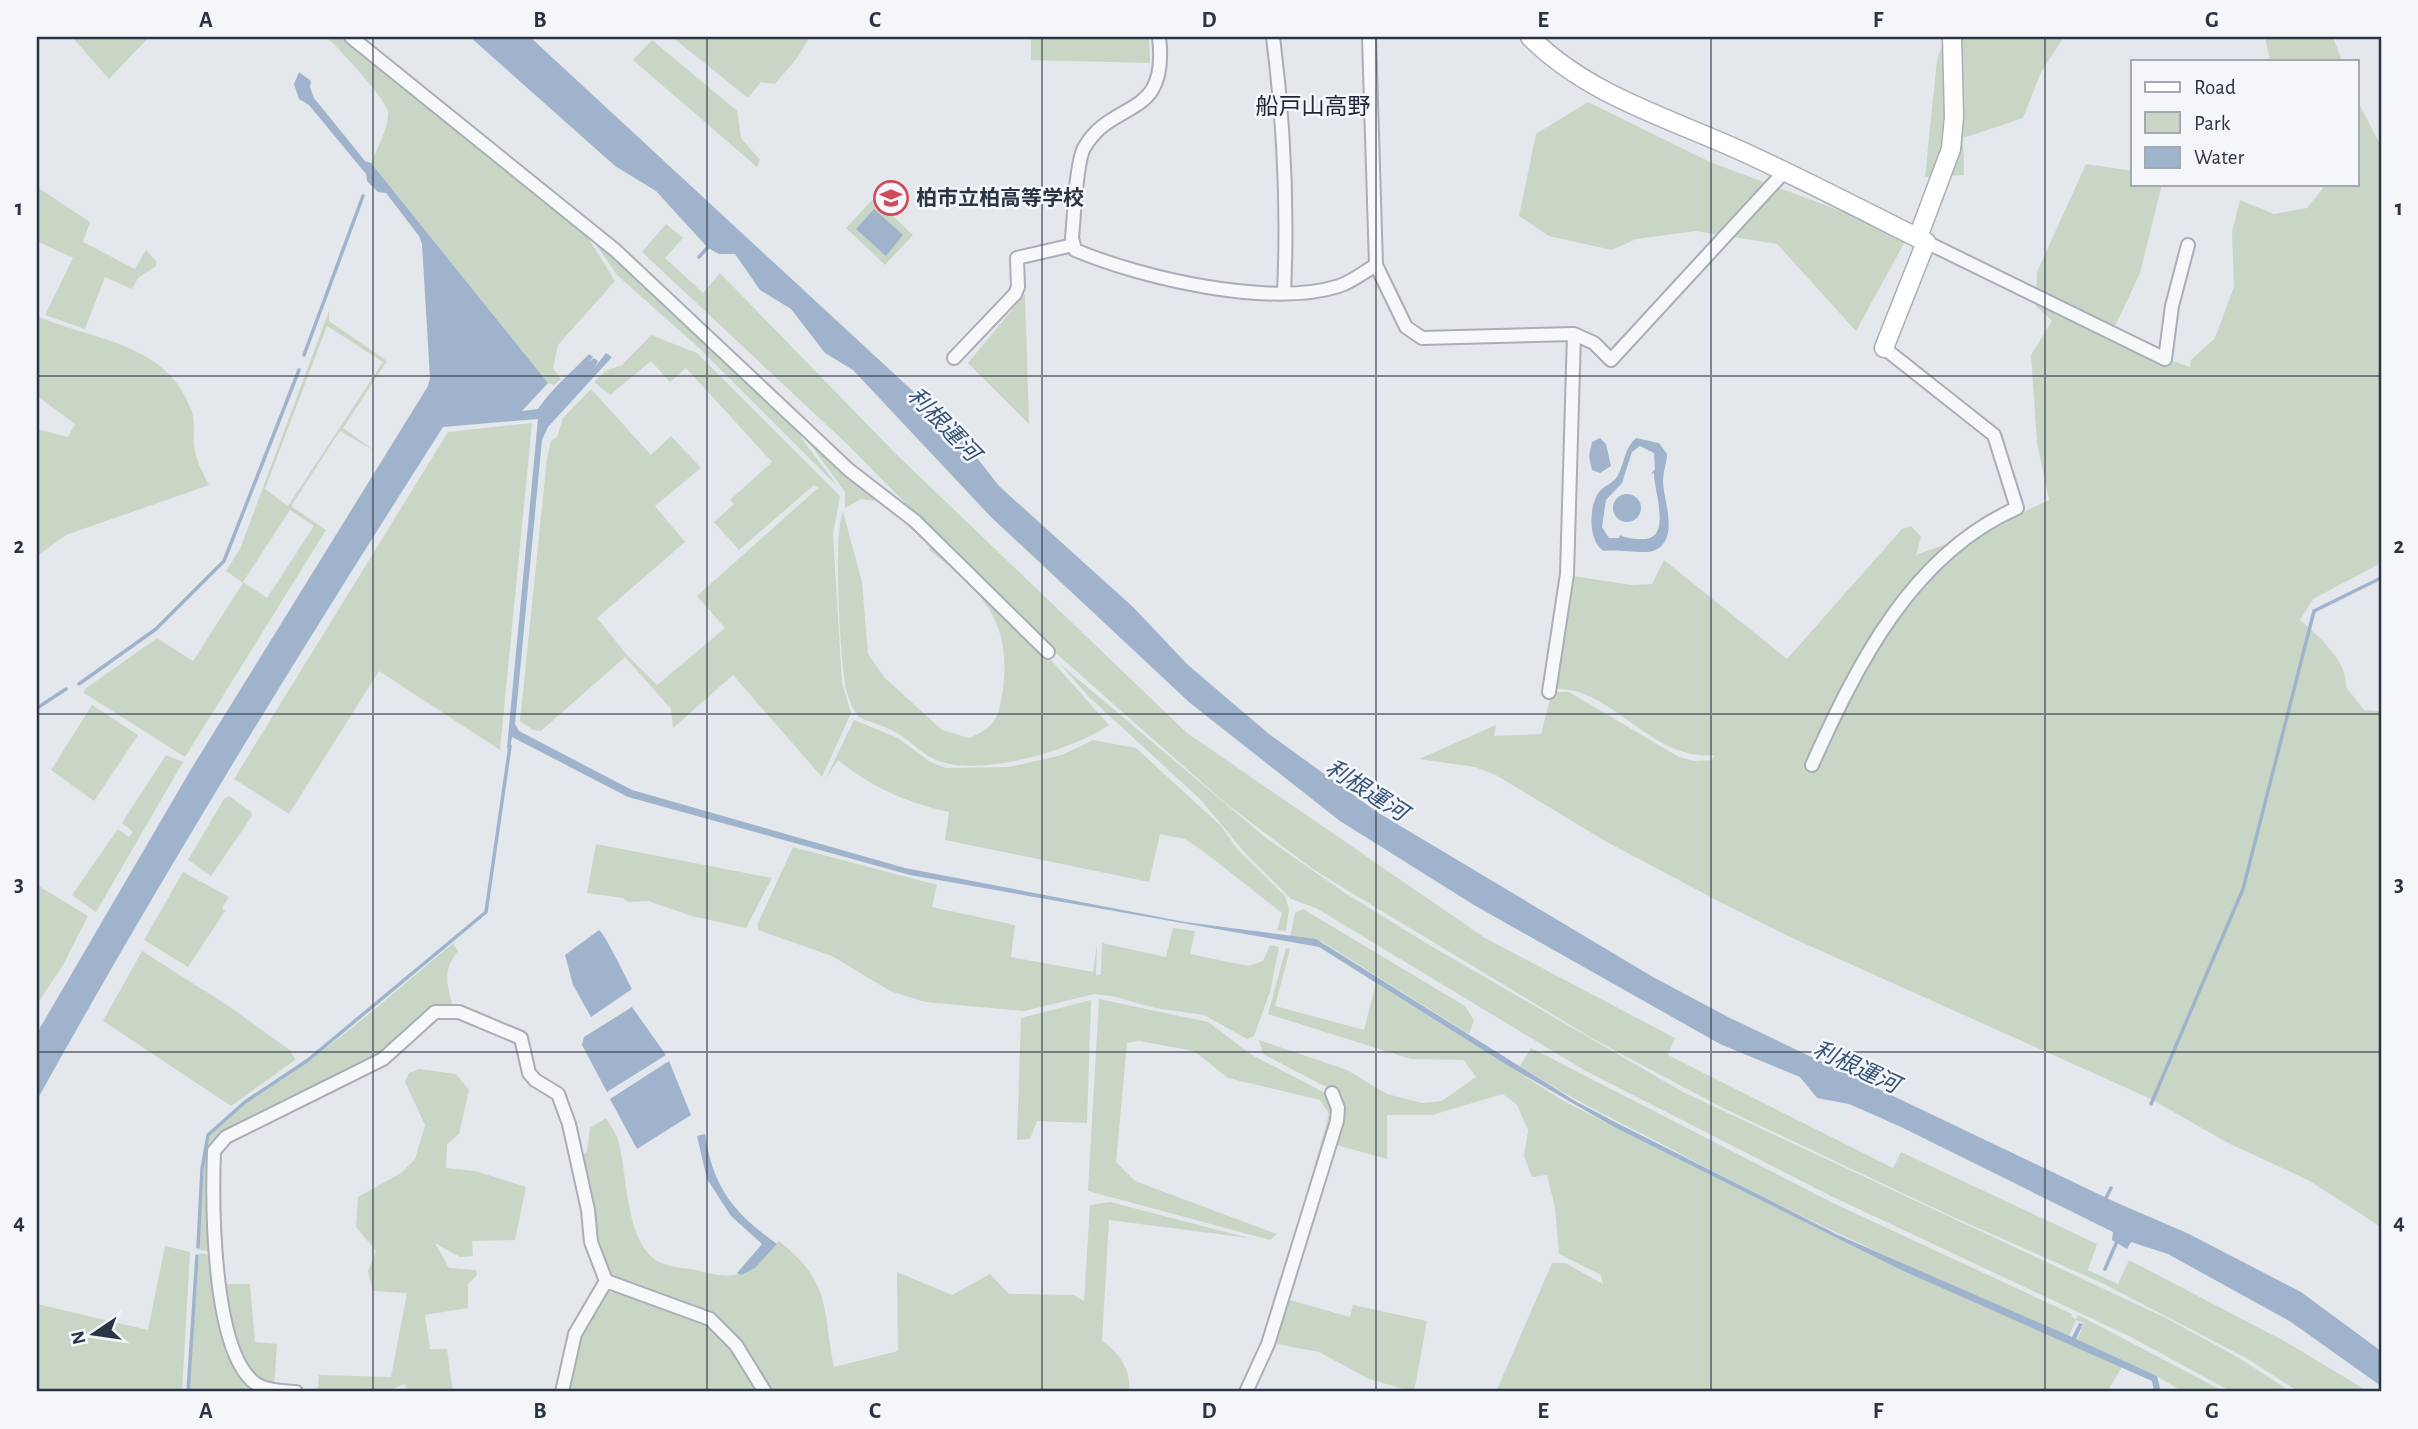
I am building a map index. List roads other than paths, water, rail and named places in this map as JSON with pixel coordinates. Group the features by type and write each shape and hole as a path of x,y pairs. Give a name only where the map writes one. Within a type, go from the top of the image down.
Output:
{"street":[{"path":"351,37 615,250 849,470 915,521 1048,652"},
{"path":"1073,245 1083,150 1105,127 1139,104 1153,88 1161,66 1159,37"},
{"path":"1273,37 1283,118 1287,222 1284,293"},
{"path":"1369,37 1376,265 1406,327 1422,338 1574,334 1594,343 1611,360 1785,172"},
{"path":"1530,37 1583,81 1785,172 2165,359 2172,306 2188,245"},
{"path":"1812,765 1847,689 1870,647 1910,594 1964,539 2017,508 1994,435 1884,348 1951,149 1954,117 1952,37"},
{"path":"1073,245 1084,254 1197,285 1237,292 1284,293 1342,285 1376,265"},
{"path":"954,358 1015,294 1018,287 1017,258 1073,245"},
{"path":"1549,692 1567,574 1574,334"},
{"path":"296,1392 278,1391 254,1383 239,1366 231,1346 220,1296 214,1151 226,1137 383,1059 435,1012 459,1012 521,1038 529,1073 535,1080 558,1094 575,1147 588,1210 591,1242 606,1282 710,1319 732,1339 765,1392"},
{"path":"1246,1392 1268,1344 1334,1133 1338,1108 1332,1093"},
{"path":"562,1392 575,1334 606,1282"}],"water":[{"name":"利根運河","path":"470,37 530,37 956,431 999,486 1133,607 1188,665 1269,734 1377,812 1653,977 1728,1017 2115,1202 2187,1233 2301,1292 2381,1351 2381,1386 2291,1322 2168,1254 2131,1242 2127,1249 2112,1240 2113,1232 1899,1126 1849,1104 1817,1098 1800,1077 1720,1044 1474,905 1340,821 1190,703 991,517 853,370 825,353 791,309 760,290 735,254 719,254 708,248 656,191 615,166"},
{"path":"299,72 311,81 314,98 365,161 371,163 548,383 522,411 538,409 589,354 593,357 589,362 594,358 598,361 595,367 606,353 612,357 548,427 542,440 515,724 519,731 632,790 905,868 1185,922 1316,939 1575,1101 1838,1235 2072,1337 2079,1323 2083,1324 2076,1339 2157,1376 2161,1392 2154,1392 2152,1381 1901,1270 1614,1127 1510,1067 1319,947 910,875 628,797 512,737 510,748 507,748 538,419 443,427 235,760 134,929 37,1100 37,1033 190,771 428,386 430,378 422,244 419,236 386,193 378,192 367,181 366,174 309,105 299,99 294,84"},
{"path":"874,209 903,235 886,256 856,229"},
{"path":"1600,438 1606,444 1611,466 1600,473 1592,470 1589,456 1592,442"},
{"path":"1636,438 1659,443 1667,454 1663,481 1668,519 1666,538 1661,546 1653,551 1604,551 1599,547 1593,532 1593,505 1600,491 1617,477","holes":["1640,446 1654,453 1655,469 1651,474 1654,473 1660,513 1657,532 1651,538 1620,535 1619,538 1609,538 1602,527 1606,500 1622,483 1632,452"]},
{"path":"1627,494 1637,498 1641,508 1637,518 1627,522 1617,518 1613,508 1617,498"},
{"path":"599,930 632,989 591,1017 573,985 565,955"},
{"path":"632,1007 666,1055 607,1092 582,1045 584,1037"},
{"path":"669,1061 691,1115 637,1149 610,1099"},
{"path":"705,1134 714,1170 728,1198 737,1210 777,1244 755,1268 741,1275 737,1273 762,1244 731,1216 707,1179 697,1136"}],"waterway":[{"path":"304,355 363,196"},
{"path":"699,257 709,246"},
{"path":"79,684 156,629 224,561 299,370"},
{"path":"2151,1104 2243,889 2314,611 2381,578"},
{"path":"37,708 66,689"},
{"path":"198,1247 202,1169 208,1135 245,1102 308,1060 486,912 510,746"},
{"path":"2104,1202 2111,1188"},
{"path":"2105,1269 2118,1239"},
{"path":"188,1392 197,1256"}],"place":[{"name":"柏市立柏高等学校","path":"891,198"}],"district":[{"name":"船戸山高野","path":"1313,107"}]}
